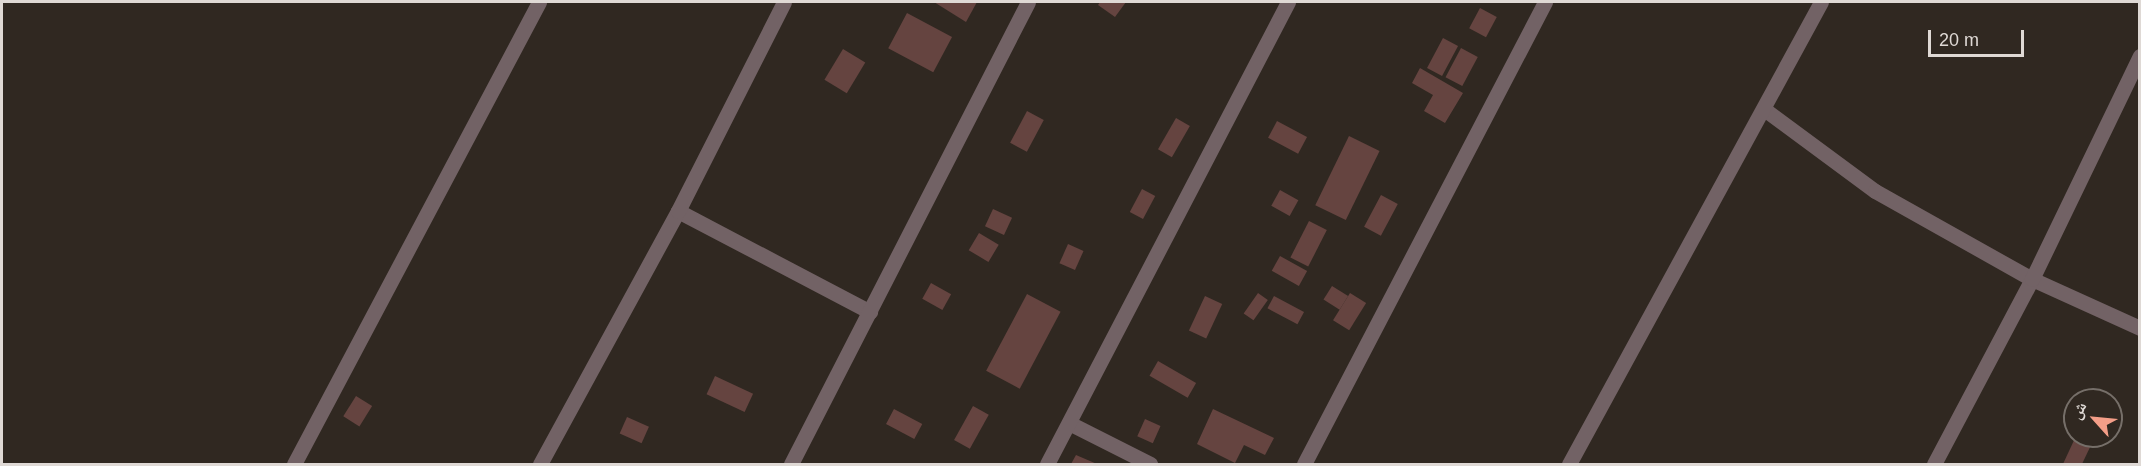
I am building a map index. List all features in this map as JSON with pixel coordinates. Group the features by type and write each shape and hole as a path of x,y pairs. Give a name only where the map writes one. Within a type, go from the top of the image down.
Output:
{"street":[{"path":"294,465 539,2"},
{"path":"540,465 678,211 784,2"},
{"path":"791,465 1028,2"},
{"path":"1047,465 1288,2"},
{"path":"1305,465 1545,2"},
{"path":"1569,465 1821,2"},
{"path":"1934,465 2032,279 2139,56"},
{"path":"1764,110 1875,191 2032,279 2139,328"},
{"path":"678,211 870,312"},
{"path":"1069,423 1150,465"}],"building":[{"path":"934,2 977,2 966,22"},
{"path":"1100,2 1126,2 1115,17 1098,5"},
{"path":"1480,8 1497,17 1486,37 1469,28"},
{"path":"907,13 952,37 933,72 888,48"},
{"path":"1443,38 1458,46 1442,76 1427,68"},
{"path":"1461,48 1478,57 1462,86 1446,77"},
{"path":"843,49 865,62 847,93 824,80"},
{"path":"1420,68 1463,93 1445,123 1424,111 1433,95 1412,83"},
{"path":"1027,111 1044,120 1027,152 1010,143"},
{"path":"1176,118 1190,126 1172,157 1158,149"},
{"path":"1277,121 1307,137 1298,154 1268,138"},
{"path":"1349,136 1380,151 1346,220 1315,205"},
{"path":"1142,189 1155,196 1143,219 1130,212"},
{"path":"1280,190 1298,200 1290,216 1271,206"},
{"path":"1381,195 1398,204 1381,236 1364,227"},
{"path":"993,209 1012,218 1004,235 985,226"},
{"path":"1309,221 1327,230 1308,267 1290,258"},
{"path":"979,233 999,245 988,262 969,250"},
{"path":"1068,244 1084,251 1075,270 1059,263"},
{"path":"1280,256 1307,271 1299,286 1272,271"},
{"path":"931,283 951,294 942,310 922,299"},
{"path":"1332,286 1348,296 1340,310 1324,300"},
{"path":"1258,293 1268,300 1253,320 1244,313"},
{"path":"1350,293 1366,303 1349,330 1333,320"},
{"path":"1027,294 1061,312 1020,389 986,371"},
{"path":"1205,296 1222,304 1206,338 1189,330"},
{"path":"1274,296 1304,312 1297,324 1267,308"},
{"path":"1158,361 1196,383 1188,398 1150,376"},
{"path":"715,376 753,394 745,412 707,394"},
{"path":"356,396 372,406 359,426 343,416"},
{"path":"973,406 989,415 970,449 954,440"},
{"path":"894,409 922,424 914,439 886,424"},
{"path":"1213,409 1274,438 1265,455 1244,445 1235,463 1197,444"},
{"path":"627,417 649,427 642,443 620,433"},
{"path":"1145,419 1161,426 1153,443 1137,436"},
{"path":"2070,448 2090,448 2082,464 2063,464"},
{"path":"1076,455 1097,464 1071,464"}]}
